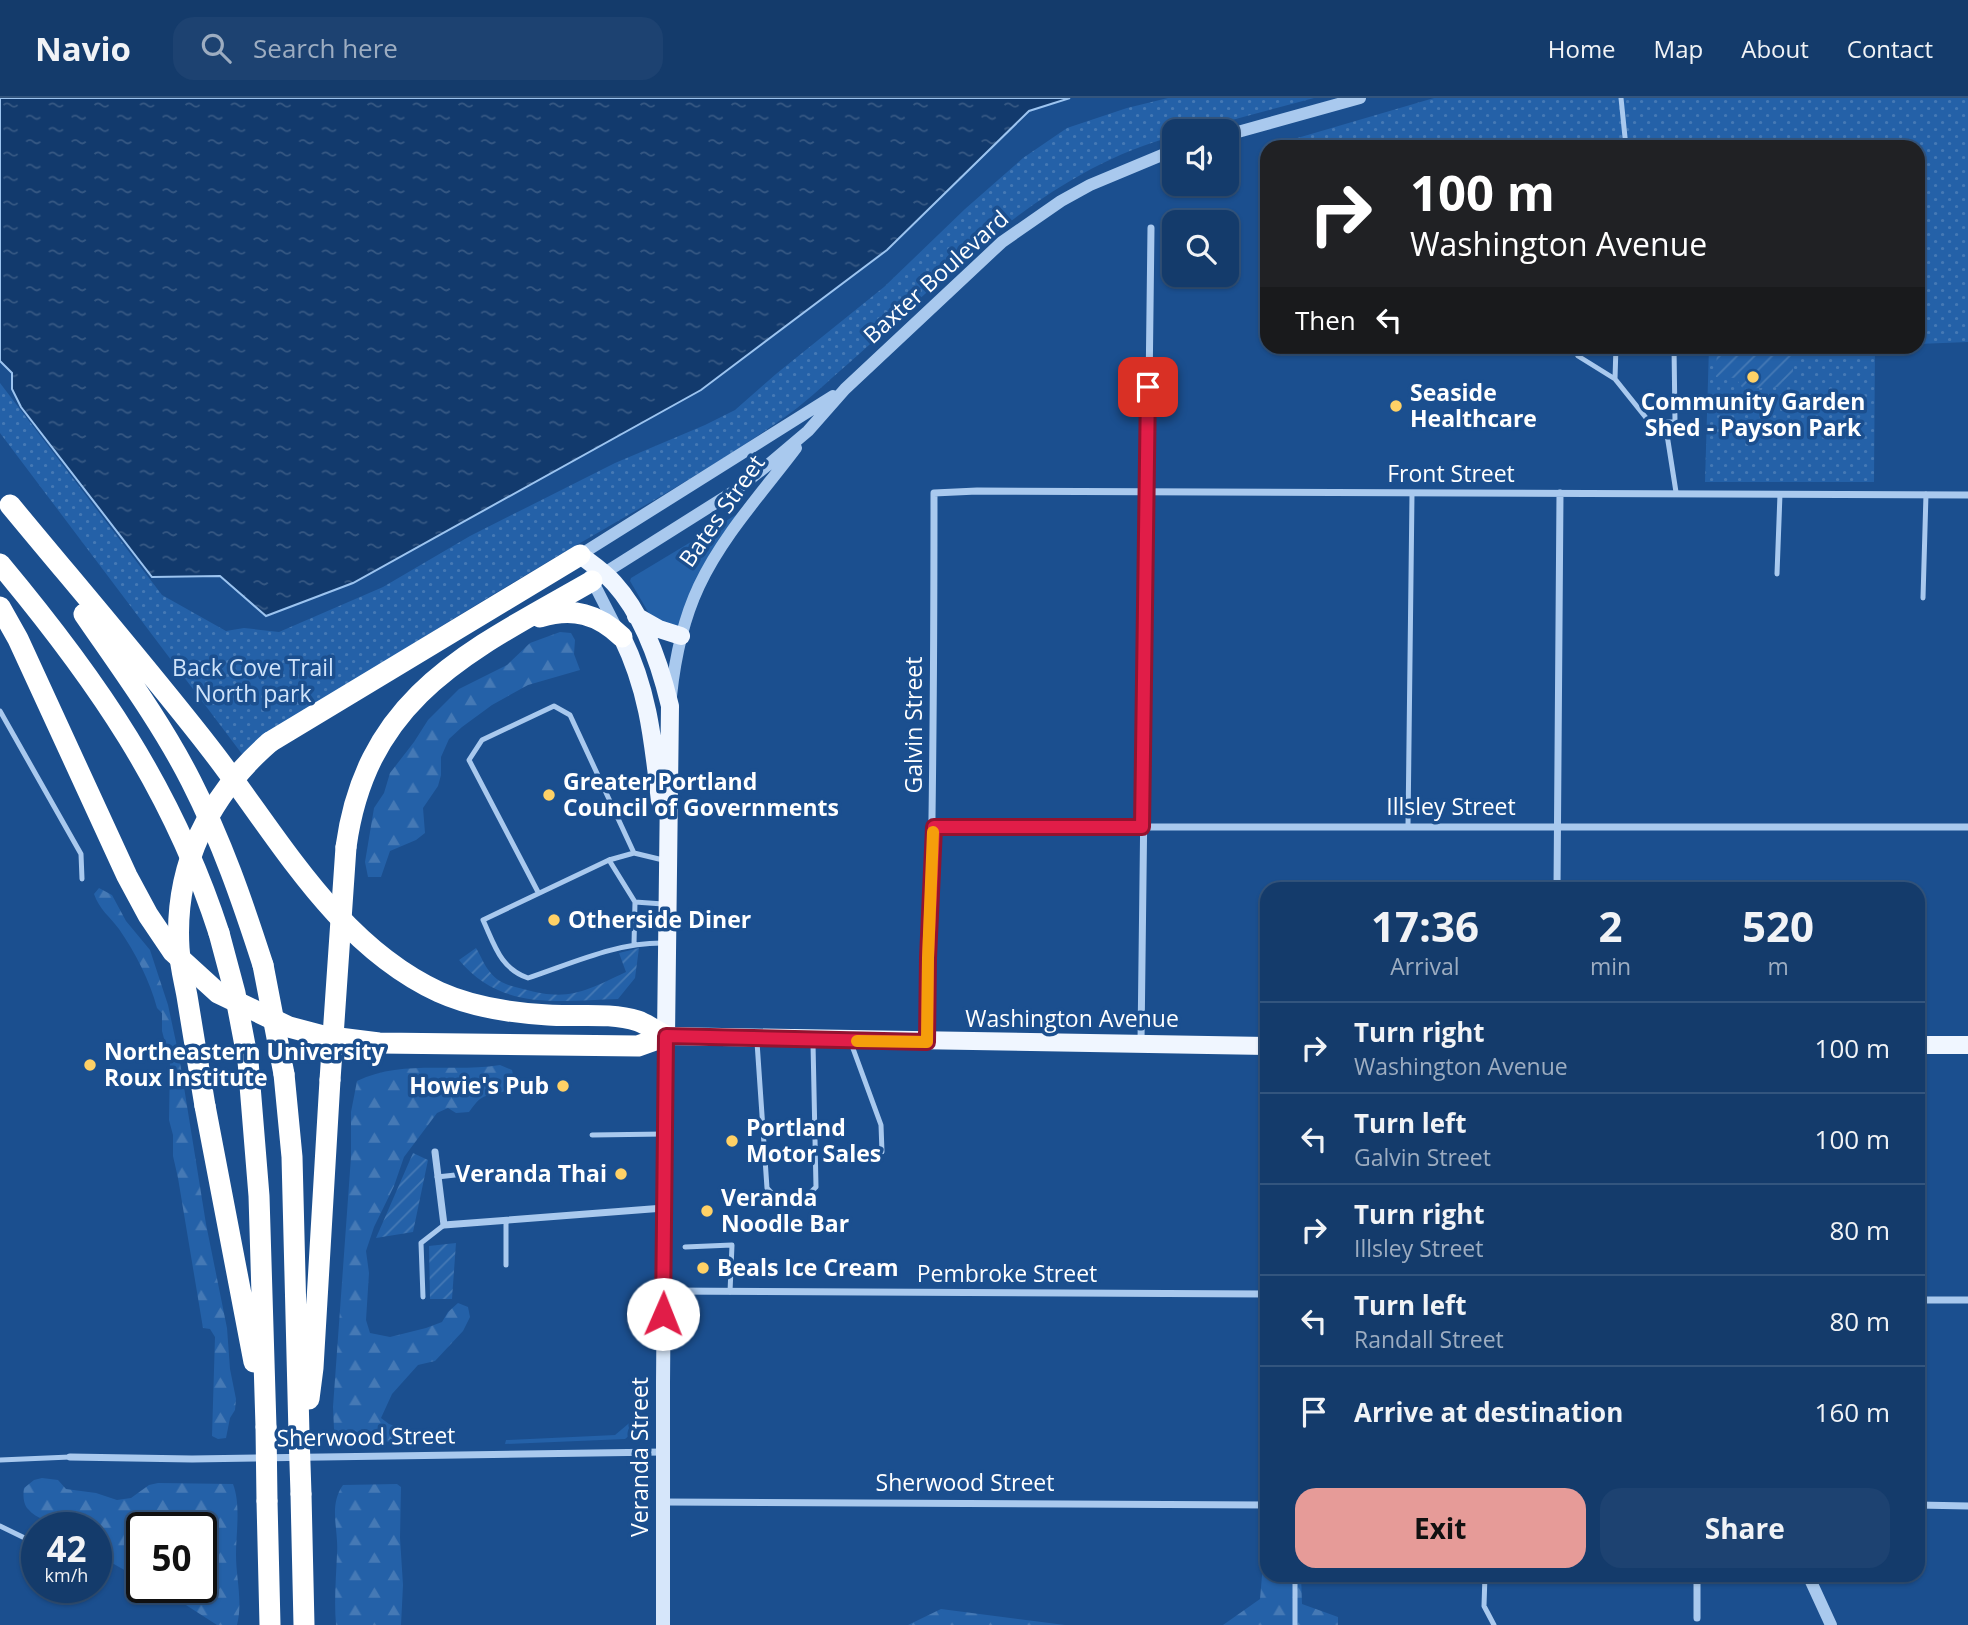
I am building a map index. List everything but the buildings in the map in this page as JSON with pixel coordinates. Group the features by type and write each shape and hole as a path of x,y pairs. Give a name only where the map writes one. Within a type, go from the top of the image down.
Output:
{"highway":[{"path":"5,498 157,722 190,778 233,873 263,965 284,1074 292,1157 304,1625"},
{"path":"5,498 202,739 286,850 359,938 395,966 440,992 491,1008 638,1021 666,1036"},
{"path":"266,1427 205,1106 179,950 180,904 200,831 216,802 239,771 270,742 580,555"},
{"path":"0,564 50,623 94,684 153,777 184,839 219,933 235,993 254,1116 259,1196 270,1625"},
{"path":"299,1434 307,1413 313,1368 346,847 360,786 374,754 392,725 426,688 465,656 598,577"},
{"path":"0,607 18,639 127,876 148,915 173,952 218,993 289,1027 323,1036 379,1043 638,1046 666,1036"},
{"path":"497,636 543,616 565,612 588,615 607,623 622,638"}],"main road":[{"name":"Bates Street","path":"580,555 598,577 615,584 636,616 663,675 670,706 666,1036"},
{"path":"636,616 659,629 681,636"},
{"name":"Bates Street","path":"622,638 633,661 647,705 667,860"},
{"name":"Washington Avenue","path":"666,1036 1260,1046"},
{"name":"Veranda Street","path":"663,1625 666,1036"},
{"path":"1925,1045 1968,1045"}],"street":[{"path":"1239,132 1360,98"},
{"name":"Baxter Boulevard","path":"598,577 736,490 808,431 845,388 978,264 1031,221 1090,185 1162,155"},
{"path":"1141,1043 1151,228"},
{"name":"Baxter Boulevard","path":"580,555 845,388"},
{"name":"Bates Street","path":"670,706 681,636 700,585 718,552 808,431"},
{"name":"Front Street","path":"934,493 1675,492 1968,495"},
{"name":"Galvin Street","path":"927,1042 934,827 934,493"},
{"path":"1557,882 1560,493"},
{"name":"Bates Street","path":"598,577 622,638"},
{"name":"Illsley Street","path":"934,827 1968,827"},
{"path":"435,1152 443,1225 664,1208"},
{"name":"Pembroke Street","path":"663,1292 1260,1294"},
{"path":"1925,1300 1968,1300"},
{"name":"Sherwood Street","path":"70,1457 187,1459 662,1452"},
{"name":"Sherwood Street","path":"662,1502 1260,1504"},
{"path":"1925,1505 1968,1506"},
{"path":"1697,1582 1697,1618"},
{"path":"1811,1582 1831,1625"}],"lane":[{"path":"1621,98 1625,140"},
{"path":"1577,354 1615,379 1647,419 1675,422 1674,354"},
{"path":"1615,379 1616,354"},
{"path":"1665,422 1675,492"},
{"path":"1408,826 1412,494"},
{"path":"1777,574 1780,494"},
{"path":"1923,598 1926,494"},
{"path":"538,892 470,760 482,740 554,705 570,715 634,853"},
{"path":"0,711 81,854 82,879"},
{"path":"666,943 634,944 528,978 516,974 504,965 483,920 609,860 634,853 667,860"},
{"path":"609,860 635,902 634,944"},
{"path":"635,902 666,904"},
{"path":"757,1039 767,1188 779,1201 806,1198 816,1187 813,1040"},
{"path":"850,1040 881,1125 882,1152"},
{"path":"592,1135 665,1134"},
{"path":"437,1177 502,1170"},
{"path":"506,1220 506,1265"},
{"path":"423,1297 421,1243 443,1225"},
{"path":"685,1247 732,1245 730,1292"},
{"path":"0,1460 70,1457"},
{"path":"0,1526 21,1536"},
{"path":"1295,1582 1295,1625"},
{"path":"1485,1582 1484,1606 1494,1625"}],"green space":[{"name":"Back Cove Trail North park","path":"1168,98 1314,98 1236,119 1162,119 1162,140 1126,152 1082,174 1040,200 961,262 789,414 691,478 453,619 242,754 0,433 0,383 162,595 226,631 244,628 279,632 383,587 470,536 615,463 735,410 884,287 1023,158 1067,128"},
{"path":"1434,98 1968,98 1968,342 1925,344 1925,140 1294,139"},
{"path":"1709,354 1875,354 1874,482 1705,482"},
{"path":"1717,354 1793,354 1793,374 1779,387 1743,389 1736,378 1716,377"},
{"path":"744,510 680,631 654,622 630,581 631,578"},
{"path":"560,632 571,633 575,640 574,654 580,670 528,685 492,705 449,739 441,757 438,786 423,808 425,833 416,840 390,851 381,877 368,877 365,862 374,808 384,793 390,773 428,720 459,689 507,665 530,643"},
{"path":"99,888 112,895 126,921 150,950 168,1005 227,1328 230,1369 236,1399 226,1438 218,1439 212,1436 215,1337 210,1329 203,1328 173,1156 173,1135 169,1120 170,1061 162,1031 162,1013 157,1008 131,947 96,899 94,894"},
{"path":"476,948 493,976 501,981 539,993 565,994 588,989 626,972 619,953 639,948 635,978 618,999 553,1001 512,995 493,988 475,976 459,960"},
{"path":"500,1065 512,1070 513,1079 509,1089 480,1099 469,1112 456,1113 448,1108 437,1113 404,1157 366,1251 369,1273 366,1320 370,1333 390,1337 426,1328 442,1322 458,1303 468,1307 470,1317 463,1331 435,1361 418,1365 392,1394 381,1418 410,1432 407,1438 391,1441 341,1441 334,1429 333,1407 351,1157 351,1112 357,1081 374,1074 409,1068"},
{"path":"413,1153 428,1160 413,1232 376,1238"},
{"path":"456,1243 452,1299 430,1299 429,1246"},
{"path":"635,1393 639,1394 638,1429 625,1439 505,1444 506,1440 615,1435 634,1419"},
{"path":"34,1480 58,1480 66,1489 96,1493 117,1500 131,1498 149,1485 158,1483 233,1484 237,1510 237,1625 217,1625 183,1603 217,1603 217,1512 126,1512 126,1571 112,1563 112,1512 32,1512 24,1502 24,1488"},
{"path":"397,1484 401,1487 401,1625 336,1625 335,1510 339,1493 343,1485"},
{"path":"1261,1582 1301,1582 1302,1604 1338,1617 1338,1625 1223,1625 1260,1599"},
{"path":"941,1609 1065,1625 908,1625"}],"water":[{"path":"0,98 1070,98 1029,111 887,250 701,390 353,583 266,616 220,576 152,577 21,407 12,389 12,373 0,361"}],"slow traffic":[{"path":"857,1041 927,1042 933,832"}],"place":[{"name":"Community Garden Shed - Payson Park","path":"1753,377"},
{"name":"Seaside Healthcare","path":"1396,406"},
{"name":"Greater Portland Council of Governments","path":"549,795"},
{"name":"Otherside Diner","path":"554,920"},
{"name":"Northeastern University Roux Institute","path":"90,1065"},
{"name":"Howie's Pub","path":"563,1086"},
{"name":"Portland Motor Sales","path":"732,1141"},
{"name":"Veranda Thai","path":"621,1174"},
{"name":"Veranda Noodle Bar","path":"707,1211"},
{"name":"Beals Ice Cream","path":"703,1268"}],"route":[{"path":"663,1314 666,1036 927,1042 934,827 1142,827 1148,387"}]}
